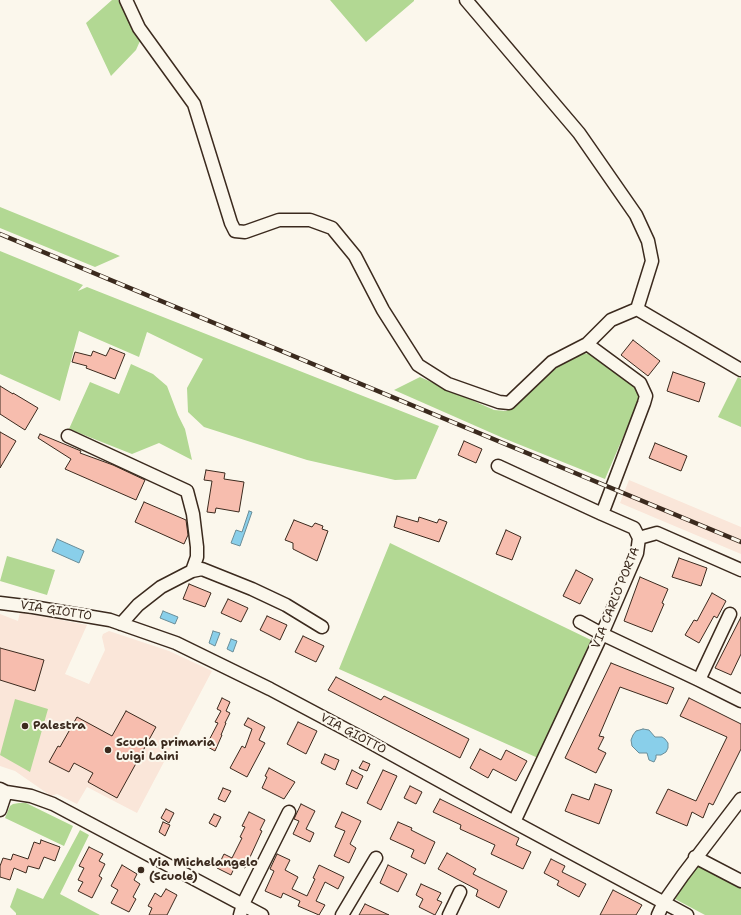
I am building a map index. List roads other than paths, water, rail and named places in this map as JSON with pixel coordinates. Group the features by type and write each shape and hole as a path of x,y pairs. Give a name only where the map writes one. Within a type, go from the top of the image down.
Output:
{"street":[{"path":"126,0 139,28 194,104 231,223 235,231 244,232 279,220 310,220 332,228 355,256 383,310 418,365 448,384 499,402 509,403 552,362 587,344 611,320 637,309 652,261 648,241 636,215 579,133 466,0"},
{"path":"637,309 741,370"},
{"path":"587,344 640,383 646,396 602,514"},
{"path":"68,436 187,491 193,514 197,547 197,558 192,571"},
{"name":"VIA CARLO PORTA","path":"498,466 634,528 639,538 637,553 602,634 514,822"},
{"path":"639,538 657,533 741,570"},
{"path":"121,624 138,605 162,587 192,571 202,569 252,589 286,605 322,627"},
{"name":"VIA GIOTTO","path":"0,603 97,618 121,624 176,643 270,689 688,915"},
{"path":"699,680 730,614"},
{"path":"580,622 741,701"},
{"path":"0,810 3,791 31,796 53,804 242,909 262,915"},
{"path":"658,915 664,902 695,858 741,799"},
{"path":"242,909 289,812"},
{"path":"342,915 376,858"},
{"path":"695,858 741,881"},
{"path":"449,915 460,892"}],"water":[{"path":"249,511 252,512 240,546 231,543 236,530 242,532"},
{"path":"57,539 84,551 79,563 52,551"},
{"path":"163,611 178,617 175,624 160,618"},
{"path":"213,631 220,633 215,646 209,643"},
{"path":"231,639 237,641 233,652 227,649"},
{"path":"643,729 649,730 655,737 662,737 668,743 666,752 661,755 656,755 654,762 649,760 647,753 639,753 632,746 631,740 633,735 636,731"}],"railway":[{"path":"0,234 741,542"}],"place":[{"name":"Palestra","path":"25,726"},
{"name":"Scuola primaria Luigi Laini","path":"108,750"},
{"name":"Via Michelangelo (Scuole)","path":"141,870"}]}
